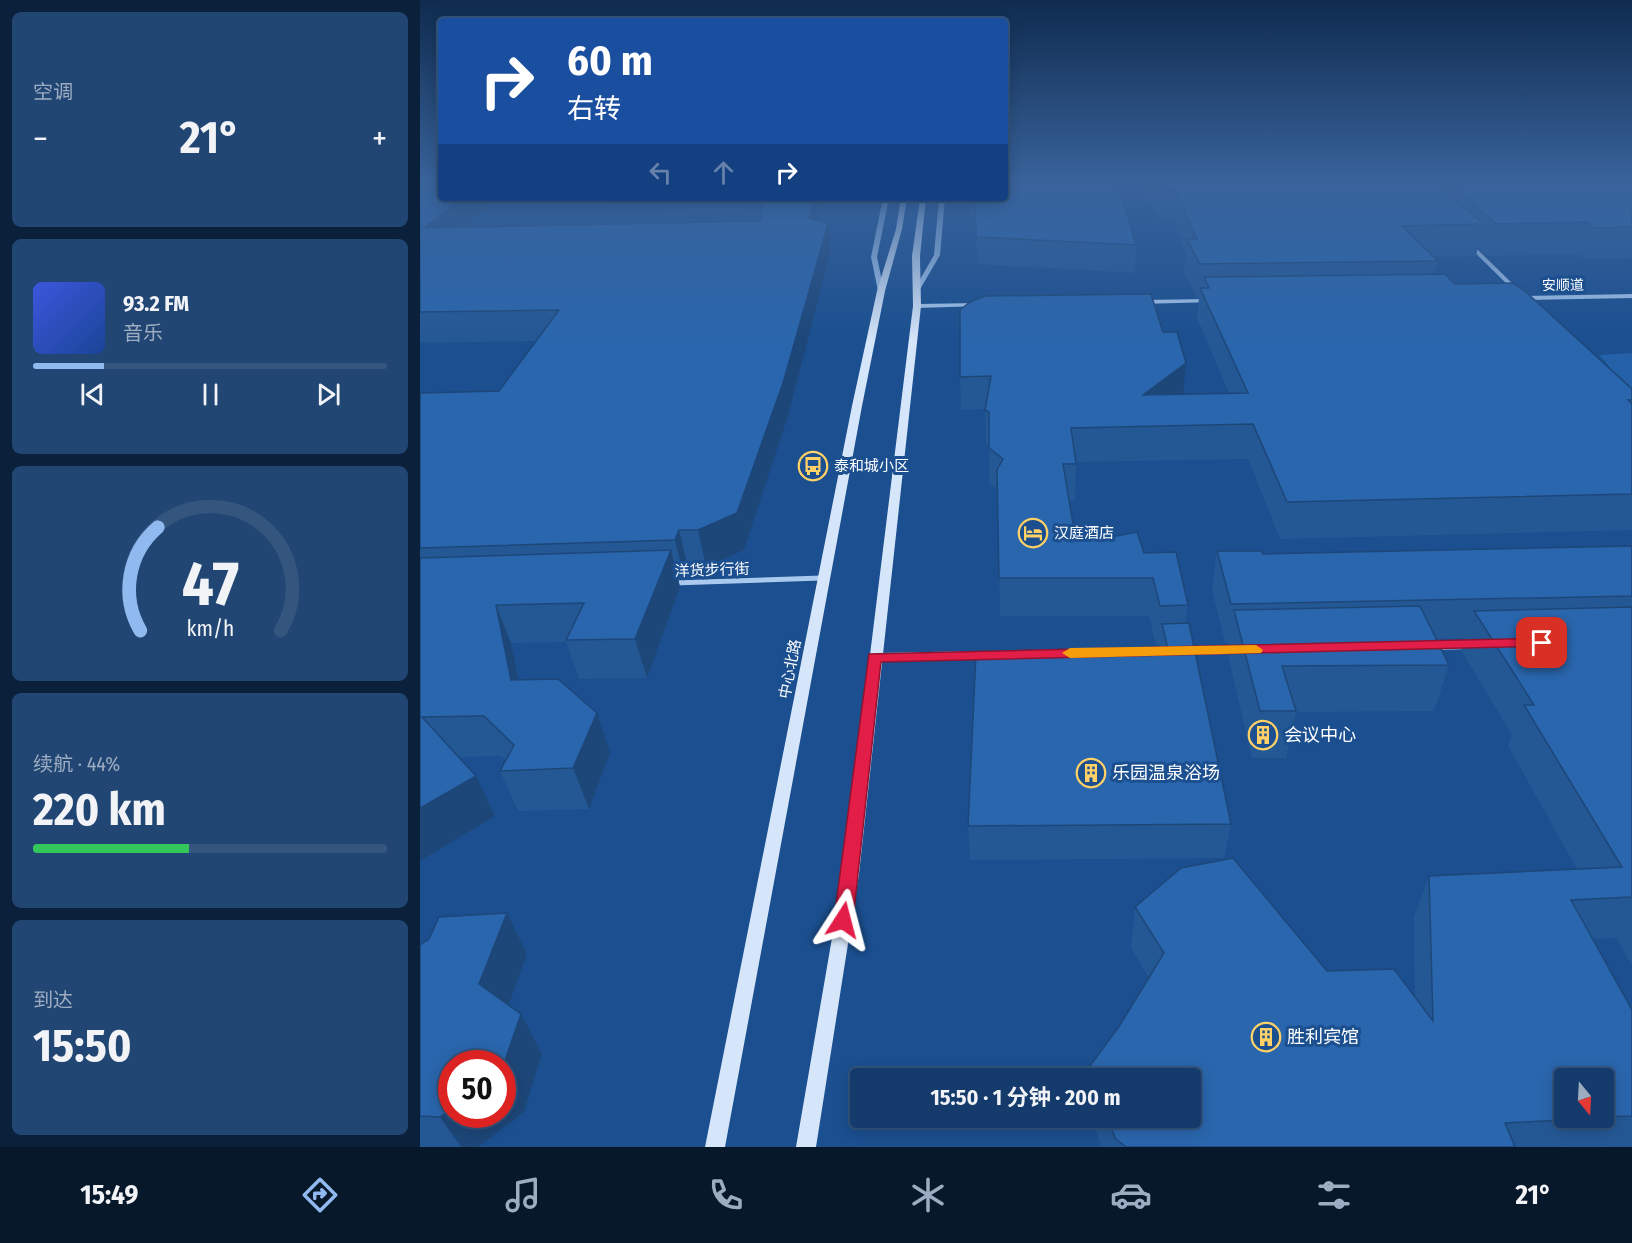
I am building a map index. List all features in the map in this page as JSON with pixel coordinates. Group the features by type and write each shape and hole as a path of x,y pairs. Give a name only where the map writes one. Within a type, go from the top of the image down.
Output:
{"main road":[{"name":"中心北路","path":"715,1147 881,291 897,235"},
{"path":"806,1147 851,874 874,657 918,306 916,256 919,235"}],"street":[{"path":"879,235 874,257 881,291"},
{"path":"917,291 937,255 939,235"},
{"path":"1465,240 1524,298"},
{"name":"安顺道","path":"1507,298 1632,296"},
{"path":"1129,302 1223,301"},
{"path":"918,306 988,305"},
{"name":"洋货步行街","path":"669,583 824,578"},
{"path":"1429,646 1477,645"},
{"path":"1018,654 1245,650"},
{"path":"874,657 994,655"}],"shaded area":[{"path":"1632,353 1632,393 1599,355"}],"building":[{"path":"420,235 825,235 783,383 737,513 698,530 679,530 675,540 420,548 420,393 499,391 559,310 420,312"},
{"path":"976,235 1133,235 1136,245 976,237"},
{"path":"1195,235 1411,235 1438,261 1200,264 1187,240 1197,239"},
{"path":"1445,274 1455,284 1513,283 1526,292 1632,389 1632,400 1628,400 1632,404 1632,494 1287,502 1253,424 1071,428 1076,464 1063,464 1073,524 1101,539 1137,532 1144,553 1176,552 1188,605 1160,606 1153,578 999,578 997,470 1003,459 989,448 989,412 985,410 991,376 960,377 960,310 970,302 985,296 1151,294 1163,332 1177,332 1186,363 1143,395 1248,393 1200,288 1209,288 1204,277"},
{"path":"1632,546 1632,596 1231,604 1217,551 1261,551 1263,554"},
{"path":"671,550 635,639 566,640 584,603 496,605 511,680 558,679 597,713 573,768 500,771 514,745 484,716 422,717 476,776 420,808 420,558"},
{"path":"1420,606 1449,665 1282,666 1296,711 1260,711 1234,610"},
{"path":"1632,607 1632,897 1571,900 1632,1010 1632,1116 1614,1117 1614,1068 1554,1068 1554,1120 1505,1123 1515,1147 1126,1147 1115,1138 1112,1128 1201,1128 1201,1068 1091,1068 1090,1066 1120,1025 1164,953 1135,907 1181,868 1233,858 1327,971 1394,969 1433,1021 1429,876 1622,867 1524,705 1534,705 1474,611"},
{"name":"乐园温泉浴场","path":"1189,623 1231,824 968,826 976,654 1169,653 1162,624"},
{"path":"507,913 479,984 521,1014 509,1050 438,1050 438,1117 420,1116 420,945 429,939 439,917"}],"slow traffic":[{"path":"1070,653 1256,650"}],"place":[{"name":"泰和城小区","path":"813,466"},
{"name":"汉庭酒店","path":"1033,533"},
{"name":"会议中心","path":"1263,735"},
{"name":"乐园温泉浴场","path":"1091,773"},
{"name":"胜利宾馆","path":"1266,1037"}],"route":[{"path":"843,920 851,874 874,657 1542,643"}]}
